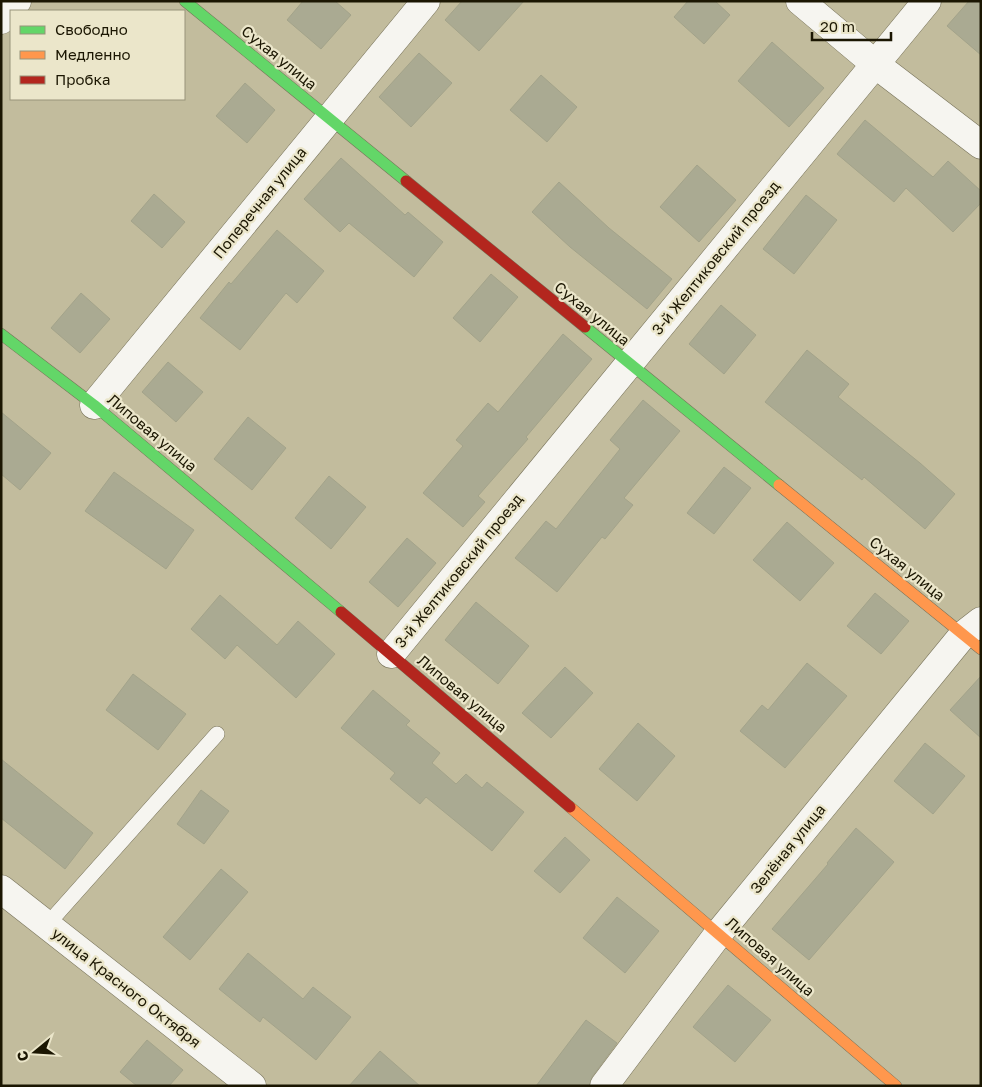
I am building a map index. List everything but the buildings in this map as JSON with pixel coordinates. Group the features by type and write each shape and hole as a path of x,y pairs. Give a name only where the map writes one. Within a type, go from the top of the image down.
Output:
{"street":[{"path":"1,20 17,1"},
{"name":"Сухая улица","path":"185,1 629,363 975,635"},
{"name":"Поперечная улица","path":"94,405 426,1"},
{"path":"800,1 876,64 981,145"},
{"name":"3-й Желтиковский проезд","path":"391,654 927,1"},
{"name":"Липовая улица","path":"1,334 94,405 391,654 896,1086"},
{"name":"Зелёная улица","path":"604,1086 719,933 975,635"},
{"name":"улица Красного Октября","path":"1,890 252,1086"}],"lane":[{"path":"46,926 216,734"}],"traffic: fast":[{"path":"185,1 406,181"},
{"path":"585,327 779,485"},
{"path":"1,334 94,405 341,612"}],"traffic: slow":[{"path":"779,485 981,649"},
{"path":"570,807 896,1086"}],"traffic: jam":[{"path":"406,181 585,327"},
{"path":"341,612 570,807"}]}
